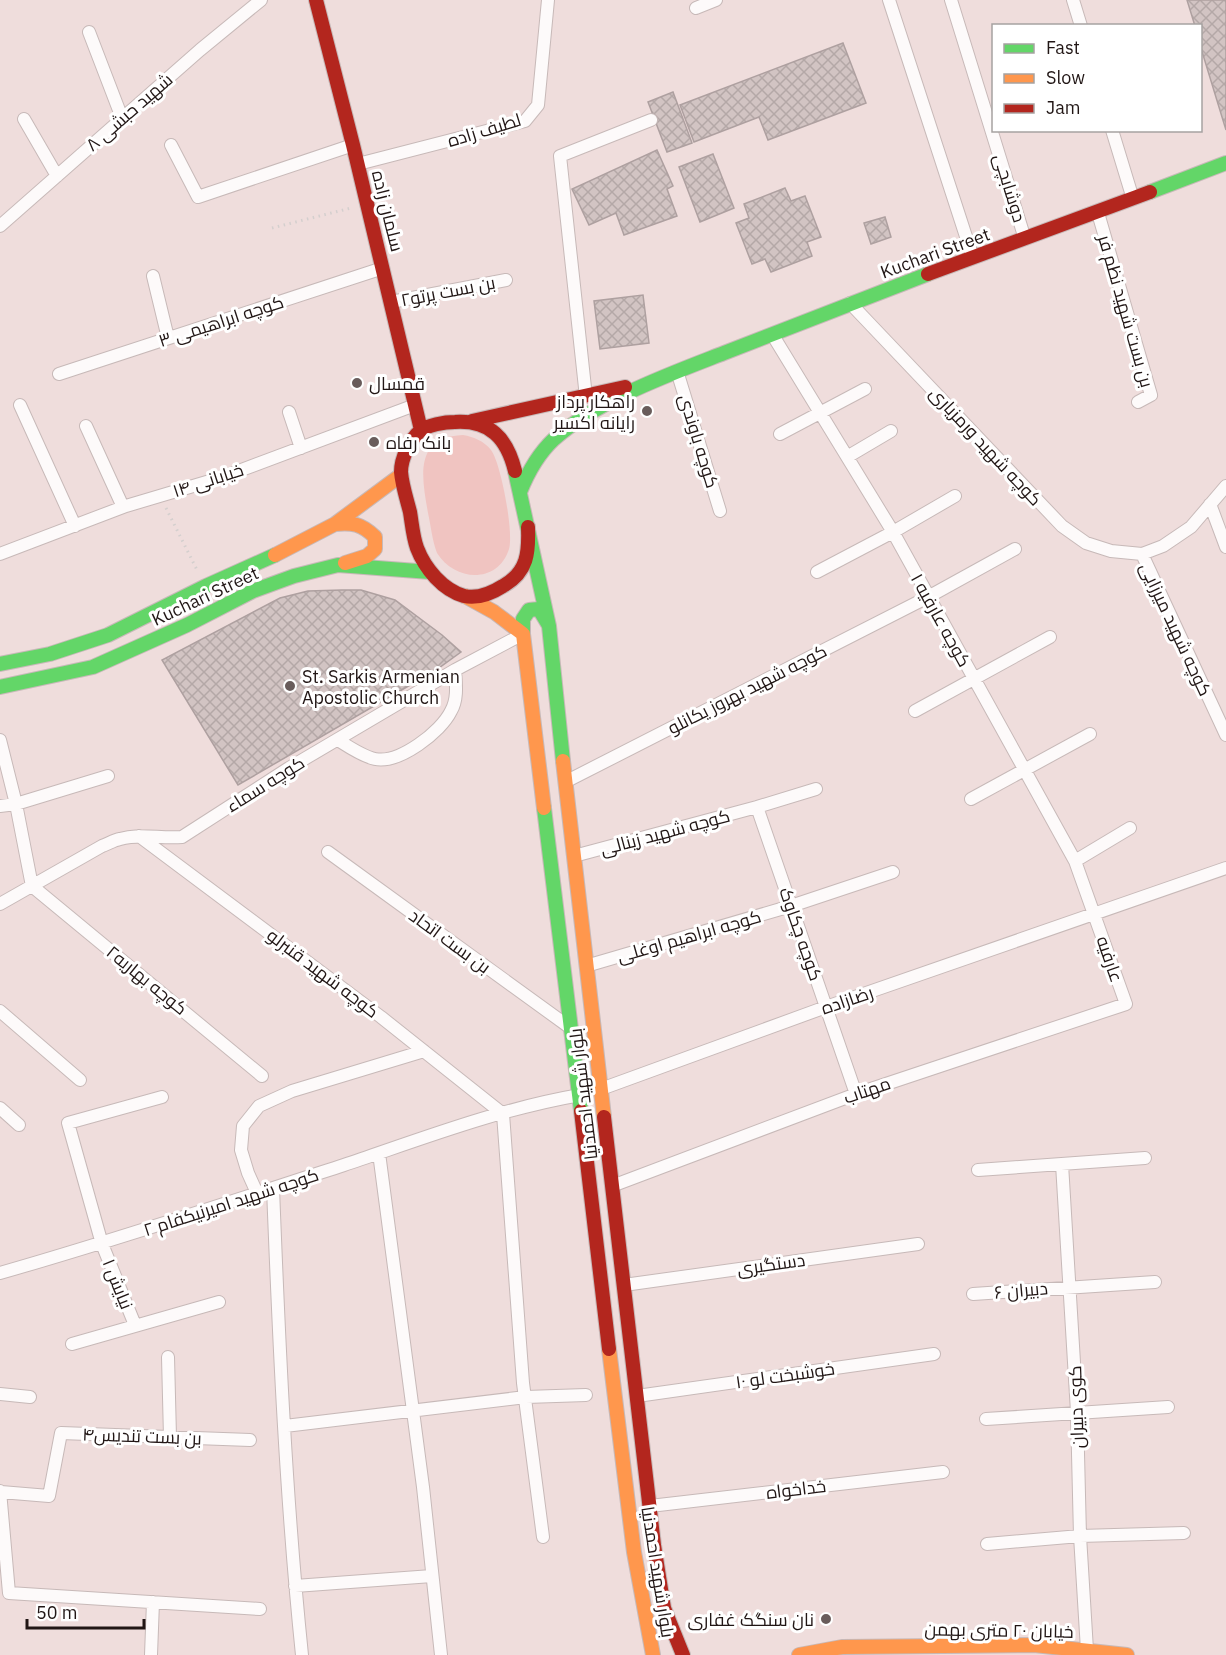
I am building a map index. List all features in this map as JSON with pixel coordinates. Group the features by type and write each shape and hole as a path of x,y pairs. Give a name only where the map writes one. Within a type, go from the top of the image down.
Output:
{"main road":[{"name":"سلمان زاده","path":"316,0 368,204 421,430"},
{"name":"Kuchari Street","path":"520,492 529,470 541,451 562,432 600,408 656,380 850,303 1098,213 1226,163"},
{"name":"Kuchari Street","path":"472,422 656,380"},
{"path":"465,596 490,594 509,583 525,563 529,550 528,527 506,444 489,429 472,422 448,422 421,430 407,448 401,475 417,548 430,572 444,585 494,612 523,634"},
{"name":"Kuchari Street","path":"0,664 50,654 108,635 335,525 401,475"},
{"path":"335,525 354,522 366,527 375,537 375,549 368,556 338,565"},
{"name":"بلوار شهید احمدنیا","path":"528,527 549,626 573,856 664,1608 684,1655"},
{"name":"Kuchari Street","path":"0,687 93,667 187,625 253,591 294,576 338,565 430,572"},
{"path":"523,634 522,619 525,612 531,608 539,609 549,626"},
{"name":"بلوار شهید احمدنیا","path":"523,634 634,1552 653,1655"},
{"name":"خیابان ۲۰ متری بهمن","path":"871,1655 887,1647 1034,1645 1070,1652 1088,1650 1127,1655"},
{"path":"799,1655 842,1647 887,1647"}],"street":[{"name":"شهید حبشی ۸","path":"0,226 200,50 261,0"},
{"name":"لطیف زاده","path":"358,164 525,121 538,105 548,0"},
{"path":"696,8 716,0"},
{"path":"890,0 973,258"},
{"name":"دوشابچی","path":"951,0 1025,239"},
{"path":"1073,0 1080,24"},
{"path":"89,32 122,118"},
{"path":"24,119 57,176"},
{"path":"586,397 560,156 651,120"},
{"path":"1113,132 1133,199"},
{"path":"171,145 198,197 353,145"},
{"name":"بن بست شهید نظم فر","path":"1098,213 1151,395 1138,402"},
{"name":"کوچه ابراهیمی ۳","path":"59,375 383,268"},
{"path":"153,276 168,338"},
{"name":"بن بست پرتو۲","path":"391,302 506,280"},
{"name":"کوچه شهید ورمزیاری","path":"850,303 1062,526 1086,543 1111,551 1142,554"},
{"name":"کوچه عارفیه ۱","path":"772,334 893,532 1075,861 1094,914"},
{"name":"کوچه باوندی","path":"677,371 720,511"},
{"path":"780,434 865,388"},
{"path":"20,405 75,526"},
{"name":"خیابانی ۱۴","path":"0,554 123,507 220,478 415,405"},
{"path":"289,412 301,448"},
{"path":"86,426 123,507"},
{"path":"847,457 891,430"},
{"path":"1142,554 1163,546 1191,527 1226,486"},
{"path":"817,573 955,496"},
{"path":"1210,504 1226,547"},
{"name":"کوچه شهید بهروز یکانلو","path":"565,782 928,597 1015,549"},
{"name":"کوچه شهید میرزایی","path":"1142,554 1226,735"},
{"name":"کوچه سماء","path":"0,904 102,846 120,839 139,836 165,839 182,837 289,768 455,670 523,634"},
{"path":"915,711 1050,637"},
{"path":"338,740 377,760 400,756 433,735 451,711 456,693 455,670"},
{"path":"970,799 1090,734"},
{"path":"0,740 16,804 32,886"},
{"path":"0,806 16,804 108,776"},
{"name":"کوچه شهید زینالی","path":"573,856 816,789"},
{"name":"کوچه چکاوک","path":"757,807 856,1094"},
{"path":"1075,861 1130,828"},
{"name":"کوچه شهید قنبرلو","path":"139,836 424,1051 503,1114"},
{"name":"بن بست اتحاد","path":"328,852 572,1029"},
{"name":"رضازاده","path":"601,1089 826,1007 1226,868"},
{"name":"کوچه ابراهیم اوغلی","path":"586,966 791,906 893,872"},
{"name":"کوچه بهاریه۲","path":"32,886 262,1076"},
{"name":"عارفیه","path":"1094,914 1125,1004"},
{"name":"مهتاب","path":"612,1186 856,1094 1125,1004"},
{"path":"0,1011 80,1080"},
{"path":"257,1193 241,1150 243,1126 259,1106 292,1091 424,1051"},
{"name":"کوچه شهید امیرنیکفام ۲","path":"0,1273 102,1244 460,1126 548,1101 580,1095"},
{"name":"نیایش ۱","path":"135,1325 102,1244 68,1123 162,1097"},
{"path":"0,1108 20,1125"},
{"path":"503,1114 523,1383 543,1537"},
{"path":"379,1153 413,1410 441,1655"},
{"path":"978,1170 1145,1158"},
{"name":"کوی دبیران","path":"1062,1164 1077,1412 1080,1536 1088,1650"},
{"path":"273,1188 285,1426 295,1586 302,1655"},
{"name":"دستگیری","path":"624,1285 918,1244"},
{"name":"دبیران ۶","path":"973,1294 1155,1282"},
{"path":"72,1344 219,1302"},
{"name":"خوشبخت لو ۱۰","path":"637,1396 934,1354"},
{"path":"168,1357 170,1437"},
{"path":"0,1394 30,1397"},
{"path":"285,1426 526,1397 586,1395"},
{"path":"986,1419 1168,1407"},
{"name":"بن بست تندیس۴","path":"0,1491 49,1496 62,1433 250,1440"},
{"name":"خداخواه","path":"650,1506 943,1472"},
{"path":"0,1491 4,1594 260,1609"},
{"path":"987,1544 1080,1536 1184,1533"},
{"path":"295,1586 432,1576"},
{"path":"151,1655 153,1602"}],"path":[{"path":"272,228 368,204"},
{"path":"160,496 206,586"}],"shaded area":[{"path":"463,435 482,442 495,457 510,529 509,549 503,560 496,568 476,575 454,570 437,553 424,486 424,462 428,451 447,437"}],"building":[{"path":"1187,0 1226,0 1226,130 1202,52 1202,24 1194,24"},
{"path":"843,43 866,103 768,140 759,117 694,142 680,105"},
{"path":"673,92 692,143 667,152 648,102"},
{"path":"657,150 673,186 667,189 677,216 624,235 616,213 589,225 572,189"},
{"path":"713,154 734,208 700,222 679,167"},
{"path":"785,188 791,201 805,196 821,237 807,242 812,256 771,272 765,259 752,264 736,223 749,218 744,204"},
{"path":"885,217 891,237 871,244 864,223"},
{"path":"643,295 649,343 600,349 594,301"},
{"path":"361,590 395,600 461,652 436,670 238,785 162,660 280,598 308,591"}],"traffic: fast":[{"path":"1150,192 1226,163"},
{"path":"520,492 534,464 554,439 613,400 681,370 928,274"},
{"path":"515,471 549,626 563,761"},
{"path":"0,664 50,654 108,635 206,586 275,555"},
{"path":"0,687 93,667 187,625 253,591 294,576 338,565 430,572"},
{"path":"523,634 523,619 529,610 539,609 548,624"},
{"path":"544,808 581,1111"}],"traffic: slow":[{"path":"275,555 335,524 401,475"},
{"path":"335,524 356,525 366,529 375,537 375,549 367,556 345,563"},
{"path":"465,596 494,612 523,634 544,808"},
{"path":"563,761 604,1117"},
{"path":"609,1349 634,1552 653,1655"},
{"path":"799,1655 842,1647 1034,1645 1127,1655"}],"traffic: jam":[{"path":"316,0 421,430"},
{"path":"928,274 1150,192"},
{"path":"472,421 625,387"},
{"path":"515,471 507,449 495,433 478,424 455,422 436,424 420,431 407,450 401,472 414,539 420,556 436,578 456,593 469,597 484,595 494,591 518,574 527,553 528,527"},
{"path":"581,1111 609,1349"},
{"path":"604,1117 654,1545 664,1608 683,1655"}],"place":[{"name":"قمسال","path":"357,383"},
{"name":"راهکار پرداز رایانه اکسیر","path":"647,411"},
{"name":"بانک رفاه","path":"374,442"},
{"name":"St. Sarkis Armenian Apostolic Church","path":"290,686"},
{"name":"نان سنگک غفاری","path":"826,1619"}]}
